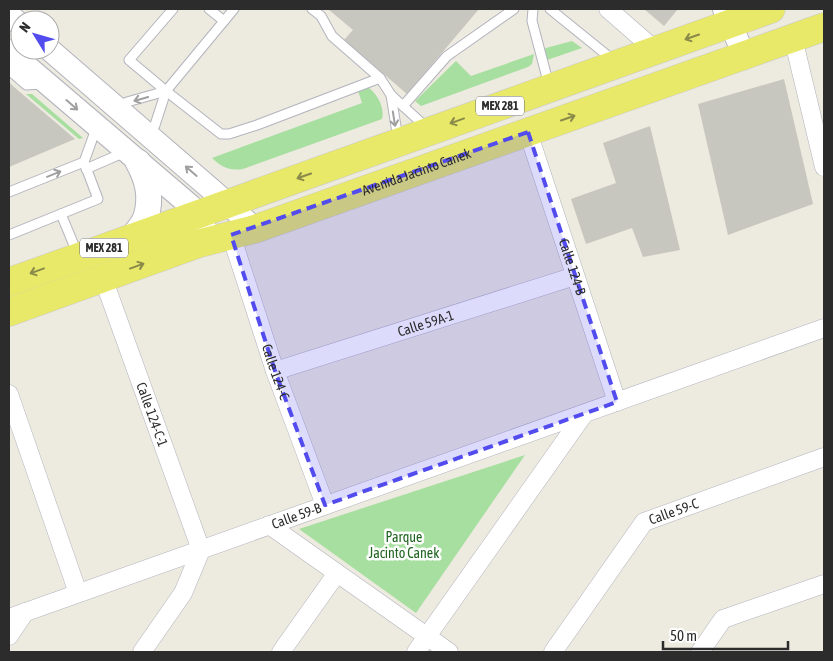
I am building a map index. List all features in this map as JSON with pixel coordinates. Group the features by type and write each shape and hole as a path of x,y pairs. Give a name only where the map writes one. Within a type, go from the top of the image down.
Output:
{"main road":[{"name":"MEX 281","path":"9,282 655,50 727,16 772,9"},
{"name":"Avenida Jacinto Canek","path":"9,312 197,244 232,235 824,27"},
{"path":"132,237 146,218 149,201 145,174 133,157"}],"street":[{"path":"610,10 655,50"},
{"path":"727,16 744,55"},
{"path":"793,38 824,167"},
{"path":"9,51 199,213 232,235"},
{"path":"60,59 228,203 232,235"},
{"name":"Calle 124-B","path":"528,132 617,402"},
{"name":"Calle 124-C","path":"232,235 275,371 325,505"},
{"name":"Calle 59A-1","path":"275,371 575,276"},
{"name":"Calle 124-C-1","path":"103,278 201,550"},
{"name":"Calle 59-B","path":"17,615 824,328"},
{"path":"9,394 16,439 78,593"},
{"path":"416,652 584,414"},
{"name":"Calle 59-C","path":"552,652 644,522 824,457"},
{"path":"269,525 449,652"},
{"path":"142,652 183,593 201,550"},
{"path":"282,652 337,573"},
{"path":"700,652 723,619 824,584"},
{"path":"9,636 17,615"}],"lane":[{"path":"173,9 129,60 220,134 229,134 257,125 380,78"},
{"path":"209,9 224,21"},
{"path":"150,136 166,91 234,9"},
{"path":"312,9 321,16 332,36 380,78 391,95 430,131"},
{"path":"403,106 447,56 514,9"},
{"path":"533,9 532,21 550,88"},
{"path":"550,9 617,64"},
{"path":"9,70 26,85 47,83"},
{"path":"116,107 166,91"},
{"path":"391,95 398,143"},
{"path":"9,235 98,199 85,166 97,126"},
{"path":"9,192 85,166 133,157"},
{"path":"61,214 78,257"}],"highlighted area":[{"path":"528,132 617,402 325,505 275,371 231,235"}],"green space":[{"path":"572,41 582,48 547,60 544,50 546,48"},
{"path":"534,54 532,64 528,67 421,106 415,101 456,61 471,76"},
{"path":"368,87 379,101 383,114 382,119 243,169 226,168 212,158 362,103 358,91"},
{"path":"26,94 32,94 83,138 79,139"},
{"name":"Parque Jacinto Canek","path":"525,455 416,613 299,529"}],"building":[{"path":"328,9 479,9 407,94 344,40 353,30"},
{"path":"644,9 678,9 664,26"},
{"path":"784,79 813,204 728,235 698,104"},
{"path":"9,82 14,87 75,139 9,167"},
{"path":"650,126 680,250 643,257 632,228 586,244 571,199 616,183 603,143"}]}
